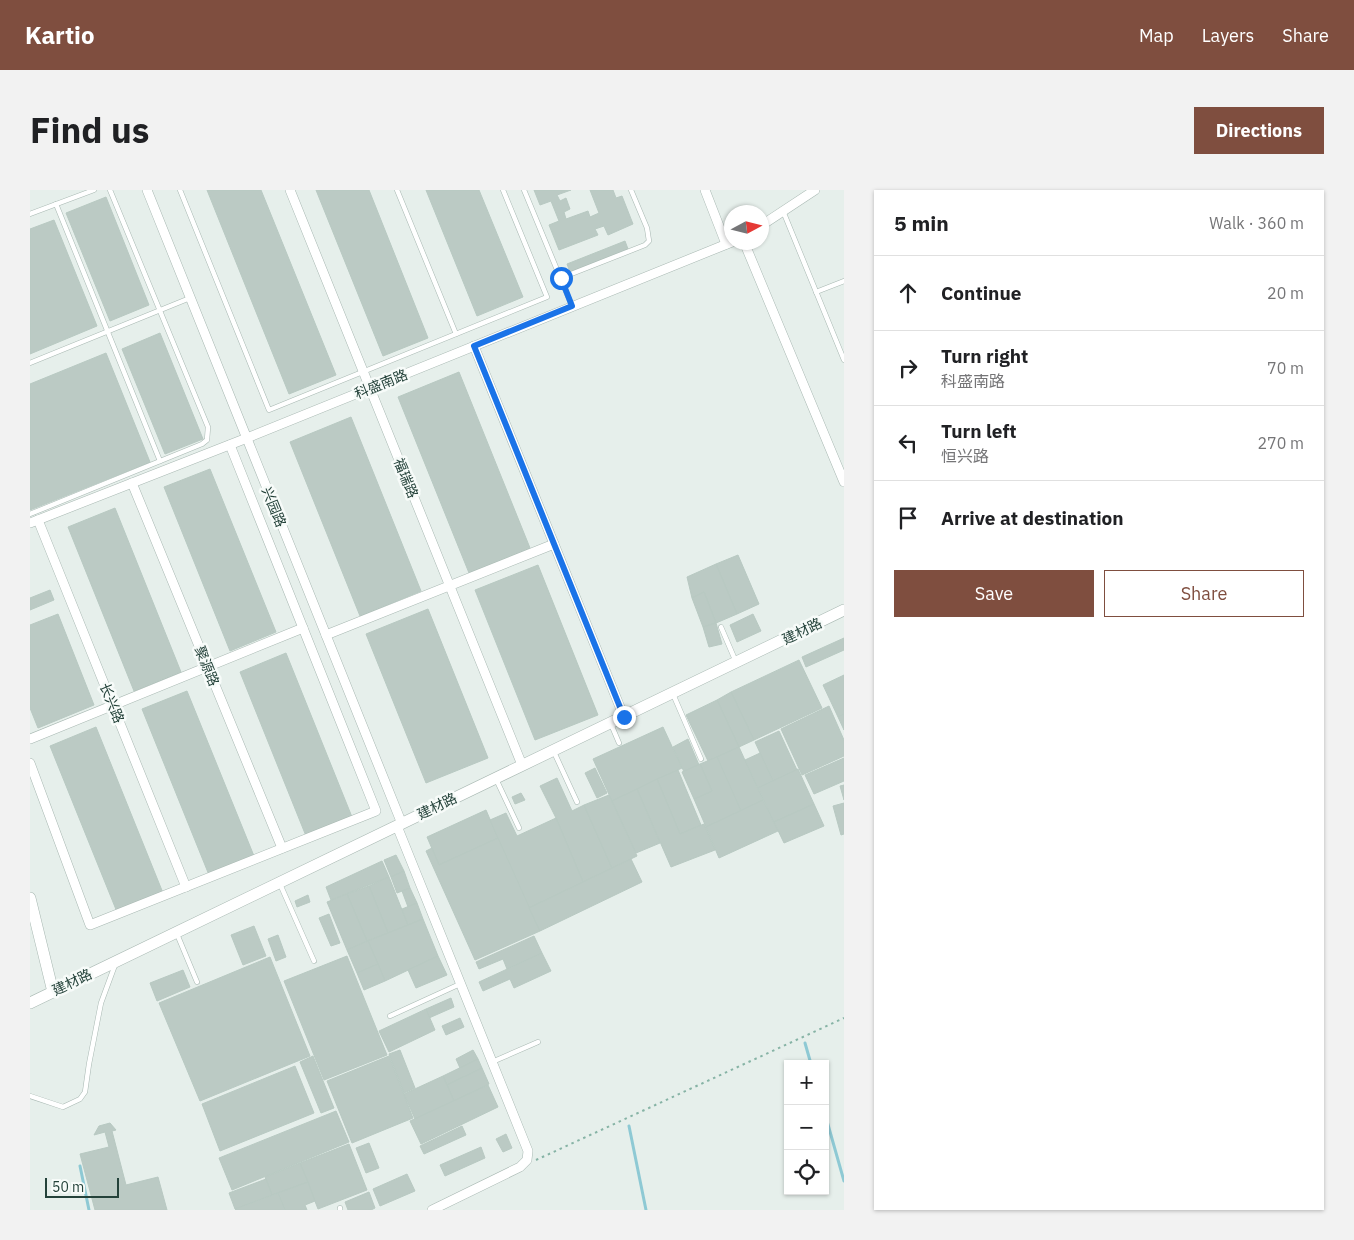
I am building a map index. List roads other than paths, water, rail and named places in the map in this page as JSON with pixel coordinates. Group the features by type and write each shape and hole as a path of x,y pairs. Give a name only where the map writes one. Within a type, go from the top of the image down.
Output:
{"street":[{"name":"兴园路","path":"147,190 326,634 460,984 528,1151 527,1160 520,1167 432,1210"},
{"name":"福瑞路","path":"290,190 522,765"},
{"path":"705,190 724,232"},
{"path":"769,220 815,190"},
{"name":"科盛南路","path":"34,522 230,445 724,245"},
{"path":"747,250 844,482"},
{"path":"474,346 624,717"},
{"path":"30,764 90,925 376,811 230,445"},
{"name":"聚源路","path":"132,483 282,848"},
{"name":"长兴路","path":"34,522 113,706 186,886"},
{"path":"326,634 554,544"},
{"name":"建材路","path":"30,1003 844,610"},
{"path":"30,740 303,628"},
{"path":"30,898 53,992"}],"lane":[{"path":"30,214 94,190"},
{"path":"30,514 202,444 207,440 209,433 110,190"},
{"path":"180,190 269,410 547,297 503,190"},
{"path":"396,190 456,334"},
{"path":"524,190 572,306"},
{"path":"561,278 645,245 649,240 647,228 631,190"},
{"path":"56,204 160,461"},
{"path":"783,211 844,360"},
{"path":"816,292 844,281"},
{"path":"30,363 190,298"},
{"path":"721,627 736,662"},
{"path":"673,693 701,759"},
{"path":"611,723 619,743"},
{"path":"553,750 577,802"},
{"path":"496,778 519,828"},
{"path":"280,882 314,961"},
{"path":"176,932 197,982"},
{"path":"30,1096 63,1107 80,1099 86,1092 89,1064 101,1003 116,961"},
{"path":"390,1016 460,984"},
{"path":"492,1062 538,1042"}],"waterway":[{"path":"805,1043 810,1060"},
{"path":"629,1126 646,1210"},
{"path":"829,1128 844,1181"},
{"path":"80,1166 89,1210"}]}
